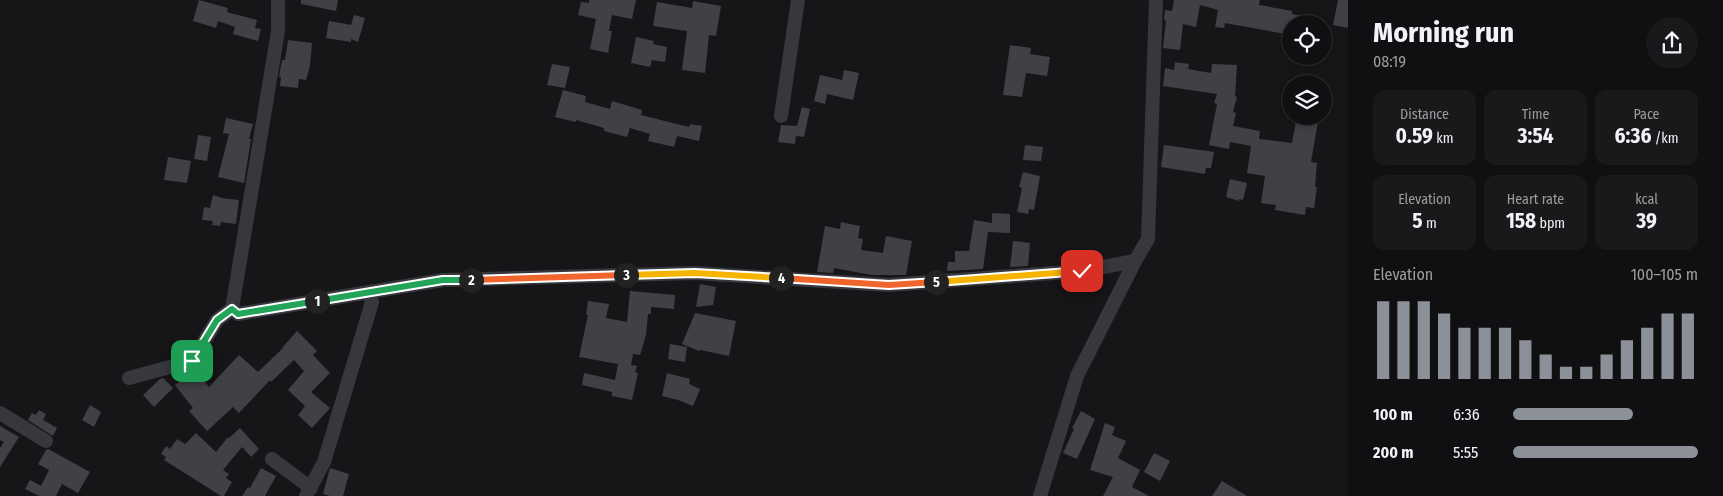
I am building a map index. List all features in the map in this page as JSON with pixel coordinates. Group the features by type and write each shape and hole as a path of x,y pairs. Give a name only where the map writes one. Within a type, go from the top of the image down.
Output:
{"street":[{"path":"130,378 192,361 217,320 232,309 278,32 278,0"},
{"path":"781,116 798,0"},
{"path":"1040,496 1077,376 1148,239 1156,0"},
{"path":"232,309 238,314 443,280 695,273 889,285 1082,271 1136,261"},
{"path":"272,459 309,492 324,462 372,302 370,292"},
{"path":"0,412 46,441"}],"building":[{"path":"199,0 228,8 227,12 257,20 255,28 261,29 258,41 233,34 235,27 218,21 216,28 193,21"},
{"path":"301,0 338,0 336,11 301,4"},
{"path":"589,0 636,0 632,19 612,15 609,31 612,31 608,53 590,49 596,19 578,15 581,2 589,3"},
{"path":"1174,0 1260,0 1259,5 1292,11 1292,14 1297,15 1282,15 1282,33 1225,23 1224,28 1215,27 1218,10 1200,5 1196,27 1183,24 1180,50 1163,48 1166,21 1164,20 1165,10 1172,11"},
{"path":"1338,0 1348,0 1348,28 1333,25"},
{"path":"693,1 721,6 716,36 709,35 705,73 682,70 687,31 653,26 657,2 692,8"},
{"path":"354,15 365,18 358,42 351,39 351,42 326,38 329,21 351,25"},
{"path":"636,37 654,41 653,44 667,47 665,62 652,60 650,67 631,63"},
{"path":"288,40 312,43 310,66 306,80 299,79 298,88 280,86 281,77 279,77 282,60 285,60"},
{"path":"1010,45 1031,48 1030,54 1050,57 1047,76 1026,73 1022,97 1003,95"},
{"path":"1175,62 1189,64 1188,69 1211,73 1212,64 1237,65 1235,96 1237,97 1233,112 1236,113 1233,126 1260,131 1259,139 1292,143 1295,125 1317,125 1311,162 1317,163 1315,187 1317,187 1314,208 1306,207 1305,215 1275,210 1276,205 1261,203 1265,176 1247,173 1251,146 1230,142 1229,149 1209,145 1217,104 1214,103 1217,94 1163,86 1165,68 1174,70"},
{"path":"552,64 570,67 565,88 547,85"},
{"path":"844,70 859,73 853,100 827,94 825,104 814,101 820,75 842,80"},
{"path":"563,90 586,96 585,102 610,109 612,101 642,110 641,115 689,127 690,124 702,126 699,141 677,136 674,147 648,141 650,134 630,128 627,137 604,131 604,128 576,120 576,122 555,117"},
{"path":"802,107 810,109 804,137 796,136 795,144 778,142 781,125 797,126"},
{"path":"226,118 253,124 249,139 251,139 244,183 218,177 229,134 223,133"},
{"path":"198,135 211,137 207,161 194,159"},
{"path":"1025,145 1043,147 1041,161 1023,160"},
{"path":"1164,145 1214,152 1211,168 1206,168 1205,174 1161,167"},
{"path":"168,157 191,161 187,183 164,180"},
{"path":"1023,172 1040,176 1034,210 1029,209 1028,214 1017,212 1022,188 1019,187"},
{"path":"1230,179 1247,183 1243,200 1239,199 1239,201 1226,197"},
{"path":"213,195 239,200 236,224 221,222 220,226 212,225 213,221 202,220 204,207 210,208"},
{"path":"992,213 1010,214 1010,233 988,232 983,269 947,271 948,262 955,262 955,251 969,251 974,220 992,223"},
{"path":"841,222 860,226 858,238 863,239 861,250 883,253 886,236 912,241 906,275 872,275 834,268 833,273 817,272 825,226 840,229"},
{"path":"1013,241 1030,243 1028,266 1010,267"},
{"path":"700,284 716,287 713,305 696,307"},
{"path":"630,291 675,295 674,309 651,307 651,314 648,314 646,335 640,355 633,354 631,365 637,366 635,372 638,373 632,400 612,396 612,392 582,385 584,373 615,380 618,364 579,357 588,315 586,315 588,301 609,304 606,318 627,322"},
{"path":"695,313 736,321 729,356 699,351 682,344"},
{"path":"297,331 317,351 313,355 330,373 311,392 330,408 312,428 298,415 305,406 288,390 304,371 294,360 271,382 270,380 239,413 233,407 207,431 189,411 193,408 175,385 183,379 186,383 193,377 197,382 202,378 209,387 239,355 258,372 283,348"},
{"path":"670,344 687,347 685,362 668,359"},
{"path":"667,373 690,379 689,384 700,389 693,406 662,396"},
{"path":"163,378 173,388 154,407 143,395"},
{"path":"90,405 101,412 94,427 82,420"},
{"path":"39,410 46,414 43,420 57,428 53,436 28,420 32,413 36,415"},
{"path":"1081,411 1095,419 1077,459 1063,453 1074,429 1072,428"},
{"path":"1105,423 1115,427 1112,435 1126,441 1118,458 1140,470 1132,487 1149,496 1103,496 1113,477 1090,470"},
{"path":"0,426 19,437 0,467 0,448 4,442 0,440"},
{"path":"240,428 259,449 251,457 242,447 223,470 229,474 226,478 232,482 224,496 221,496 164,460 166,457 161,454 166,446 170,449 177,439 185,444 196,433 216,452 228,437"},
{"path":"48,449 90,472 78,493 62,484 56,496 39,496 25,489 30,480 41,486 49,470 38,464"},
{"path":"1154,453 1170,461 1160,481 1144,472"},
{"path":"261,468 276,476 265,496 242,496 248,487 250,488"},
{"path":"330,468 349,474 343,496 323,494"},
{"path":"1222,481 1247,496 1212,496"}],"route":[{"path":"192,361 217,320 232,309 238,314 443,280 695,273 889,285 1082,271"}]}
